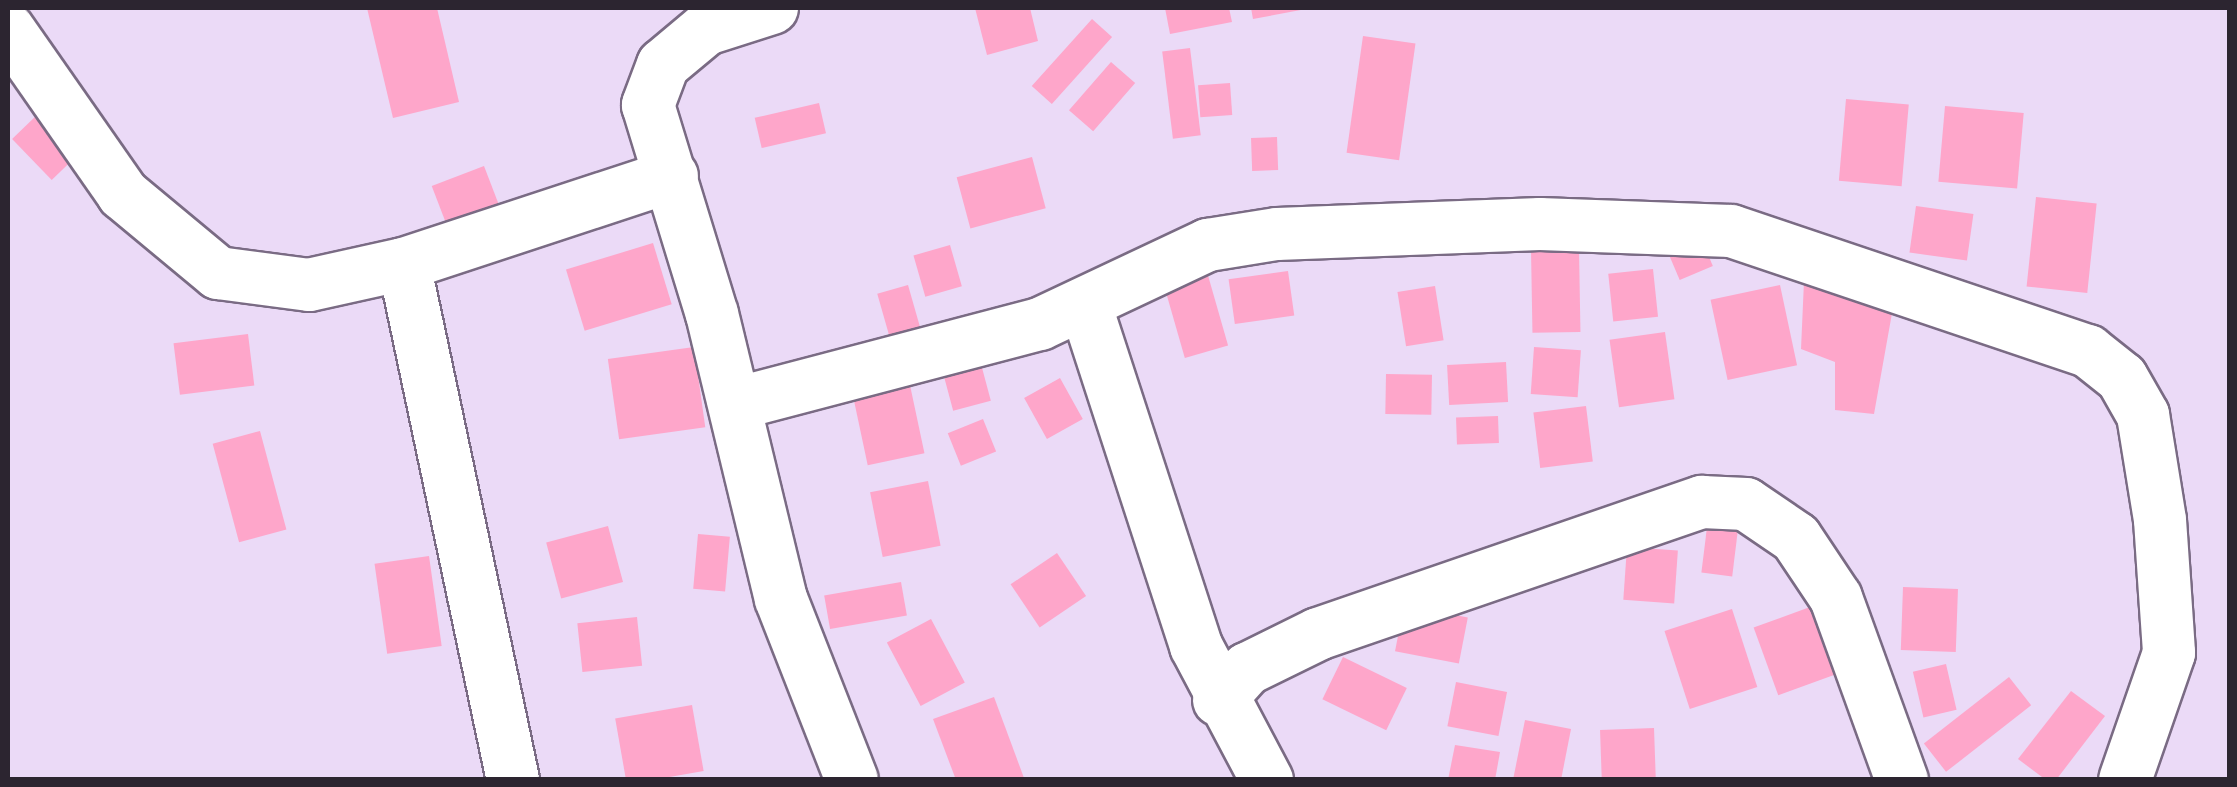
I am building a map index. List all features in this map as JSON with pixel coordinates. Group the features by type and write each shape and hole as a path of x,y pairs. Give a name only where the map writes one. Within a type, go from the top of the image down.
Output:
{"street":[{"path":"772,8 706,29 663,65 648,105 672,176 734,404 782,599 852,780"},
{"path":"8,30 123,194 218,273 309,285 404,264 672,176"},
{"path":"734,404 1040,324 1208,245 1276,234 1540,224 1731,231 2088,350 2122,378 2143,414 2160,520 2169,652 2125,780"},
{"path":"404,264 513,780"},
{"path":"1085,304 1219,700 1267,780"},
{"path":"1219,700 1247,669 1318,634 1702,502 1746,504 1796,538 1836,598 1902,780"}],"building":[{"path":"367,8 437,8 459,102 393,118"},
{"path":"975,8 1030,8 1038,41 987,55"},
{"path":"1165,8 1229,8 1232,22 1170,34"},
{"path":"1251,8 1305,8 1306,9 1253,19"},
{"path":"1092,19 1112,37 1052,104 1032,86"},
{"path":"1363,36 1415,43 1399,160 1347,153"},
{"path":"1190,48 1201,135 1173,139 1162,51"},
{"path":"1111,62 1135,83 1093,131 1069,110"},
{"path":"1230,83 1232,115 1200,117 1198,85"},
{"path":"1846,99 1909,104 1902,186 1839,181"},
{"path":"819,103 826,133 762,148 755,118"},
{"path":"1945,106 2024,113 2017,189 1938,182"},
{"path":"38,114 78,155 52,180 12,139"},
{"path":"1277,137 1278,170 1252,171 1251,138"},
{"path":"1032,157 1046,208 970,228 957,177"},
{"path":"484,166 499,205 447,225 432,186"},
{"path":"2036,197 2097,203 2087,293 2027,287"},
{"path":"1916,206 1973,214 1967,261 1909,253"},
{"path":"1698,231 1713,266 1680,280 1665,245"},
{"path":"653,243 672,304 585,331 566,270"},
{"path":"950,245 962,286 925,297 913,255"},
{"path":"1579,249 1580,332 1532,333 1531,250"},
{"path":"1203,258 1228,345 1185,358 1160,270"},
{"path":"1653,269 1658,317 1613,321 1608,274"},
{"path":"1288,271 1294,316 1235,324 1229,279"},
{"path":"1804,281 1894,302 1874,414 1835,410 1835,362 1801,349"},
{"path":"908,285 921,331 890,340 877,294"},
{"path":"1780,285 1797,365 1728,380 1711,300"},
{"path":"1435,286 1444,340 1406,346 1397,292"},
{"path":"1665,332 1674,399 1619,407 1610,340"},
{"path":"248,334 254,386 180,395 174,343"},
{"path":"694,347 705,427 619,439 608,359"},
{"path":"1534,347 1581,350 1578,397 1531,394"},
{"path":"1506,362 1508,402 1449,405 1447,365"},
{"path":"981,364 991,401 953,411 943,374"},
{"path":"907,371 924,453 868,465 850,383"},
{"path":"1386,374 1432,375 1431,415 1385,414"},
{"path":"1060,378 1083,419 1047,439 1024,398"},
{"path":"1586,406 1593,462 1540,468 1533,412"},
{"path":"1498,416 1499,443 1457,444 1456,417"},
{"path":"983,419 996,451 961,466 948,433"},
{"path":"260,431 286,530 239,542 213,444"},
{"path":"928,481 941,546 883,557 870,492"},
{"path":"1708,519 1739,523 1732,576 1701,573"},
{"path":"608,526 623,582 561,599 546,543"},
{"path":"698,534 730,537 725,592 693,589"},
{"path":"1627,547 1678,551 1674,603 1623,600"},
{"path":"1057,553 1086,596 1040,627 1011,584"},
{"path":"429,556 442,646 387,654 375,564"},
{"path":"901,582 907,615 830,629 824,596"},
{"path":"1903,587 1958,589 1956,652 1901,650"},
{"path":"1404,605 1468,617 1459,664 1395,651"},
{"path":"1810,607 1835,675 1778,695 1754,628"},
{"path":"1732,609 1757,687 1690,709 1664,631"},
{"path":"637,617 642,666 582,672 577,623"},
{"path":"931,619 965,683 921,706 887,642"},
{"path":"1343,657 1407,688 1386,730 1322,699"},
{"path":"1946,664 1957,710 1923,717 1913,672"},
{"path":"2009,677 2031,705 1946,772 1924,743"},
{"path":"1456,682 1507,692 1498,736 1447,726"},
{"path":"2071,691 2105,716 2056,780 2046,780 2018,759"},
{"path":"994,697 1024,778 956,780 933,719"},
{"path":"692,705 704,771 652,780 626,780 615,719"},
{"path":"1525,720 1571,729 1561,780 1513,780"},
{"path":"1654,728 1656,780 1602,780 1600,730"},
{"path":"1455,745 1500,752 1495,780 1448,780"}]}
